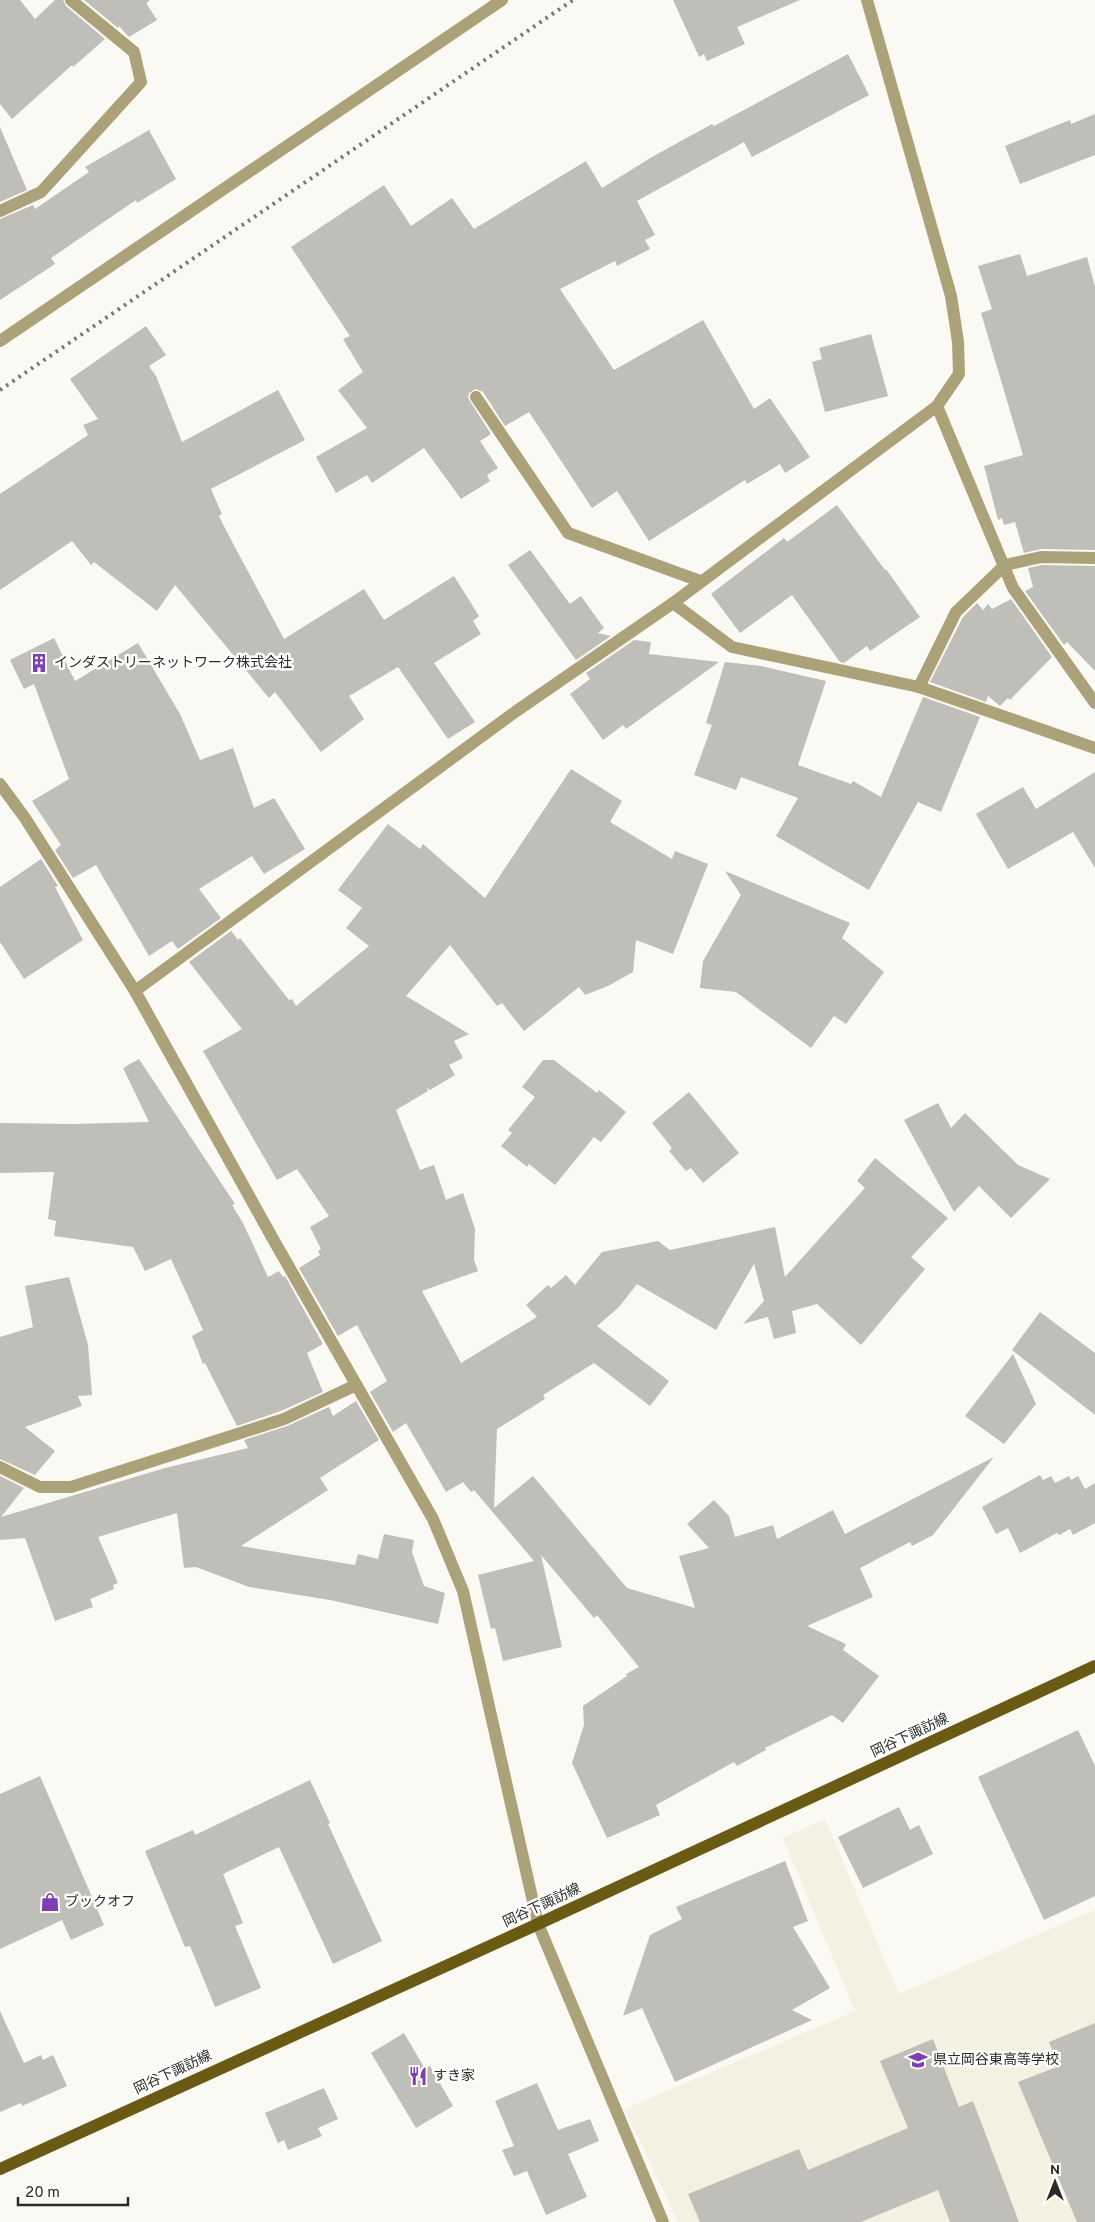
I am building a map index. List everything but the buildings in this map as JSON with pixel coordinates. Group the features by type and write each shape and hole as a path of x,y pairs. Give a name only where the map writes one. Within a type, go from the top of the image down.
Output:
{"main road":[{"name":"岡谷下諏訪線","path":"0,2169 538,1924 1095,1666"}],"street":[{"path":"0,211 41,192 141,82 134,52 71,0"},
{"path":"0,341 502,0"},
{"path":"135,991 515,712 673,604 700,581 937,406 959,374 958,342 954,315 948,287 867,0"},
{"path":"476,397 568,533 700,581"},
{"path":"937,406 1013,588 1095,703"},
{"path":"919,688 956,612 1005,565 1040,557 1095,558"},
{"path":"673,604 732,647 919,688 1095,748"},
{"path":"0,784 25,818 135,991 433,1519 463,1591 538,1924 663,2222"},
{"path":"0,1467 40,1487 71,1487 284,1418 356,1385"}],"shaded area":[{"name":"県立岡谷東高等学校","path":"825,1819 899,1994 1095,1910 1095,2222 678,2222 625,2109 855,2011 783,1838"}],"railway":[{"path":"0,390 573,0"}],"place":[{"name":"インダストリーネットワーク株式会社","path":"39,663"},
{"name":"ブックオフ","path":"50,1902"},
{"name":"県立岡谷東高等学校","path":"918,2060"},
{"name":"すき家","path":"418,2076"}]}
